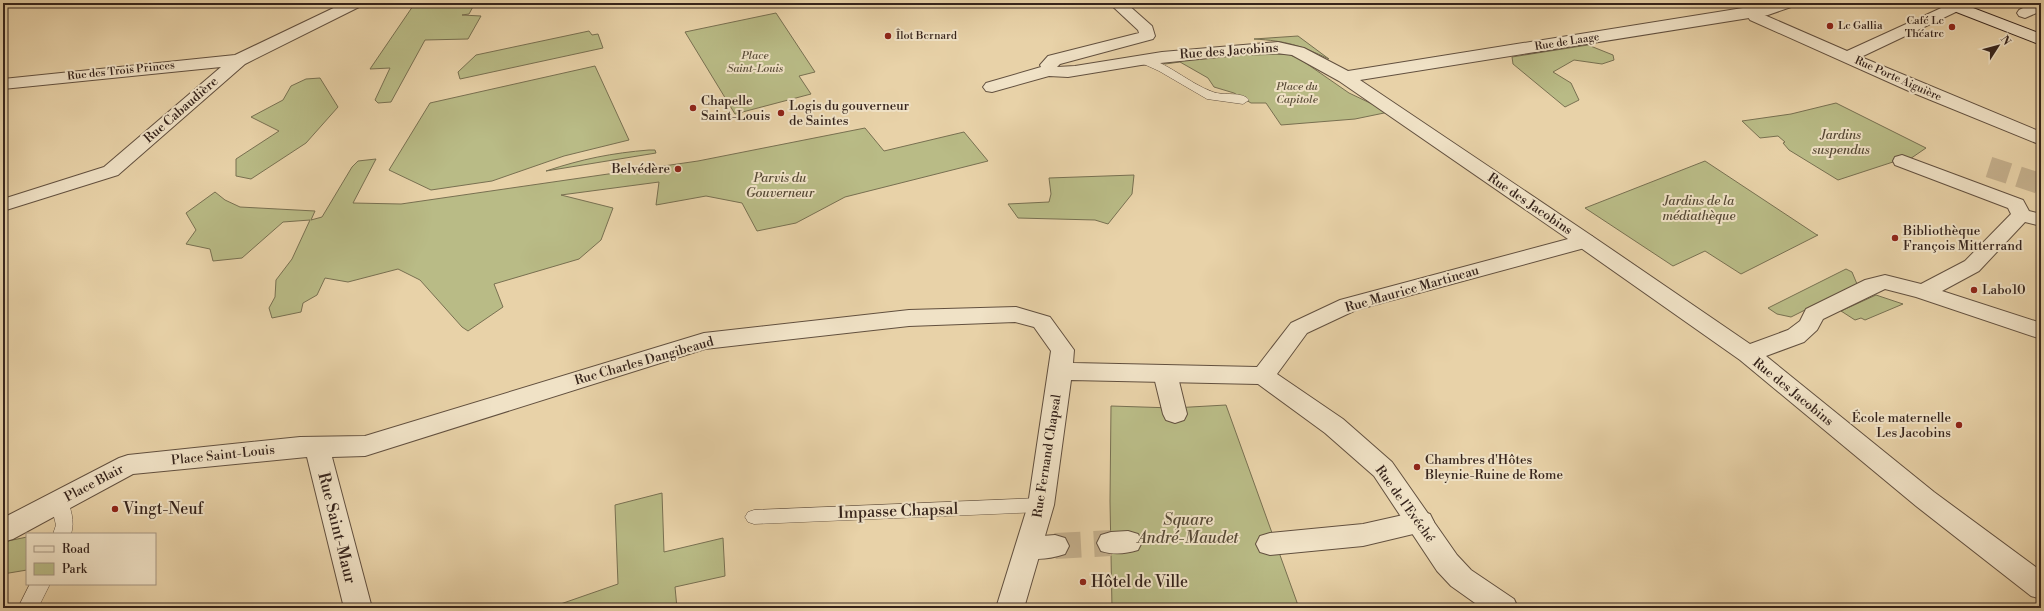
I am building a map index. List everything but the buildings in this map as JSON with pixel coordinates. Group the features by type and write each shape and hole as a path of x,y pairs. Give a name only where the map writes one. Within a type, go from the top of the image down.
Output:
{"street":[{"name":"Rue Cabaudière","path":"3,205 110,171 239,60 356,3"},
{"path":"992,88 1050,70 1048,64 1054,60 1147,36 1146,29 1117,3"},
{"name":"Rue de Laage","path":"1345,77 1763,13 1789,3"},
{"path":"1848,57 1951,5 2014,20 2041,40"},
{"path":"2014,20 2041,5"},
{"name":"Rue Porte Aiguière","path":"1763,13 1848,57 2041,139"},
{"name":"Rue des Jacobins","path":"1050,70 1054,73 1068,72 1141,59 1280,46 1305,54 1345,77 1748,354 1925,500 2041,587"},
{"name":"Rue des Trois Princes","path":"3,84 239,60"},
{"path":"1902,161 2016,204 2031,217 1972,266 1923,292"},
{"name":"Rue Maurice Martineau","path":"1263,376 1300,328 1348,305 1585,241"},
{"path":"1748,354 1796,336 1809,325 1814,314 1873,285 1885,282 1923,292 2041,331"},
{"name":"Rue Charles Dangibeaud","path":"317,448 365,446 704,341 910,318 1016,314 1042,322 1063,350 1060,372"},
{"path":"1060,372 1263,376"},
{"name":"Rue Fernand Chapsal","path":"1010,608 1042,547 1041,505 1060,372"},
{"path":"1165,374 1175,414"},
{"name":"Rue de l'Evéché","path":"1263,376 1334,426 1383,469 1421,522 1447,563 1461,578 1504,608"},
{"name":"Place Saint-Louis","path":"128,465 300,446 317,448"},
{"name":"Rue Saint-Maur","path":"317,448 358,608"},
{"name":"Place Blair","path":"3,531 128,465"},
{"path":"1270,544 1363,535 1421,522"}],"lane":[{"path":"1141,59 1163,69 1211,96 1243,100"},
{"name":"Place Blair","path":"59,501 65,525 62,533"},
{"name":"Impasse Chapsal","path":"754,517 1041,505"},
{"path":"28,608 40,585"}],"green space":[{"path":"415,3 475,3 469,14 462,15 481,16 468,39 425,40 391,102 378,103 375,100 390,68 370,69"},
{"name":"Place Saint-Louis","path":"776,13 815,72 799,76 811,94 735,114 685,32"},
{"path":"589,31 592,35 598,34 603,48 460,79 458,72 476,55"},
{"path":"1298,36 1329,59 1293,44 1254,39"},
{"path":"1588,45 1613,55 1614,60 1602,64 1574,60 1553,72 1571,83 1579,100 1565,107 1513,64 1512,57"},
{"name":"Place du Capitole","path":"1239,52 1252,55 1288,54 1300,59 1349,93 1389,112 1355,119 1281,125 1266,103 1251,103 1234,93 1214,87 1208,78 1180,62 1165,64 1161,61"},
{"path":"595,66 629,140 564,156 492,181 431,190 389,170 430,103"},
{"path":"320,78 338,107 306,143 251,179 236,176 236,159 279,131 251,117 283,100 291,86 306,79"},
{"name":"Jardins suspendus","path":"1836,103 1926,148 1907,161 1896,161 1838,180 1789,150 1783,143 1785,142 1778,136 1760,138 1742,121 1791,114"},
{"name":"Parvis du Gouverneur","path":"865,128 884,151 964,132 988,161 845,197 796,223 757,231 742,203 706,196 656,205 659,182 561,195 613,208 601,240 579,259 494,284 503,307 468,331 462,327 420,280 398,269 348,282 325,278 317,295 303,303 301,312 272,318 269,308 275,297 276,280 292,259 310,220 283,222 242,258 213,261 210,249 186,244 196,230 186,213 215,192 225,200 240,207 315,211 311,220 322,217 352,167 358,161 376,159 353,203 401,204 698,161"},
{"path":"655,150 656,153 546,171 597,157"},
{"name":"Jardins de la médiathèque","path":"1705,161 1818,235 1741,274 1705,251 1673,266 1585,208"},
{"path":"1134,175 1132,194 1108,224 1095,220 1018,218 1008,204 1049,202 1051,194 1049,178"},
{"path":"1846,269 1852,272 1857,284 1791,317 1777,314 1768,308"},
{"path":"1876,295 1903,304 1865,320 1861,318 1855,320 1841,311"},
{"name":"Square André-Maudet","path":"1226,405 1299,608 1112,608 1110,501 1111,406 1173,408"},
{"path":"662,493 664,552 723,538 725,576 675,587 677,608 549,608 618,584 615,505"},
{"path":"26,537 26,570 3,574 3,542"}],"tunnel":[{"path":"1989,167 2041,184"},
{"path":"1055,546 1111,543"}],"place":[{"name":"Le Gallia","path":"1830,26"},
{"name":"Café Le Théatre","path":"1952,27"},
{"name":"Îlot Bernard","path":"888,36"},
{"name":"Chapelle Saint-Louis","path":"693,108"},
{"name":"Logis du gouverneur de Saintes","path":"781,113"},
{"name":"Belvédère","path":"678,169"},
{"name":"Bibliothèque François Mitterrand","path":"1895,238"},
{"name":"Labo10","path":"1974,290"},
{"name":"École maternelle Les Jacobins","path":"1959,425"},
{"name":"Chambres d'Hôtes Bleynie-Ruine de Rome","path":"1417,467"},
{"name":"Vingt-Neuf","path":"115,509"},
{"name":"Hôtel de Ville","path":"1083,582"}]}
